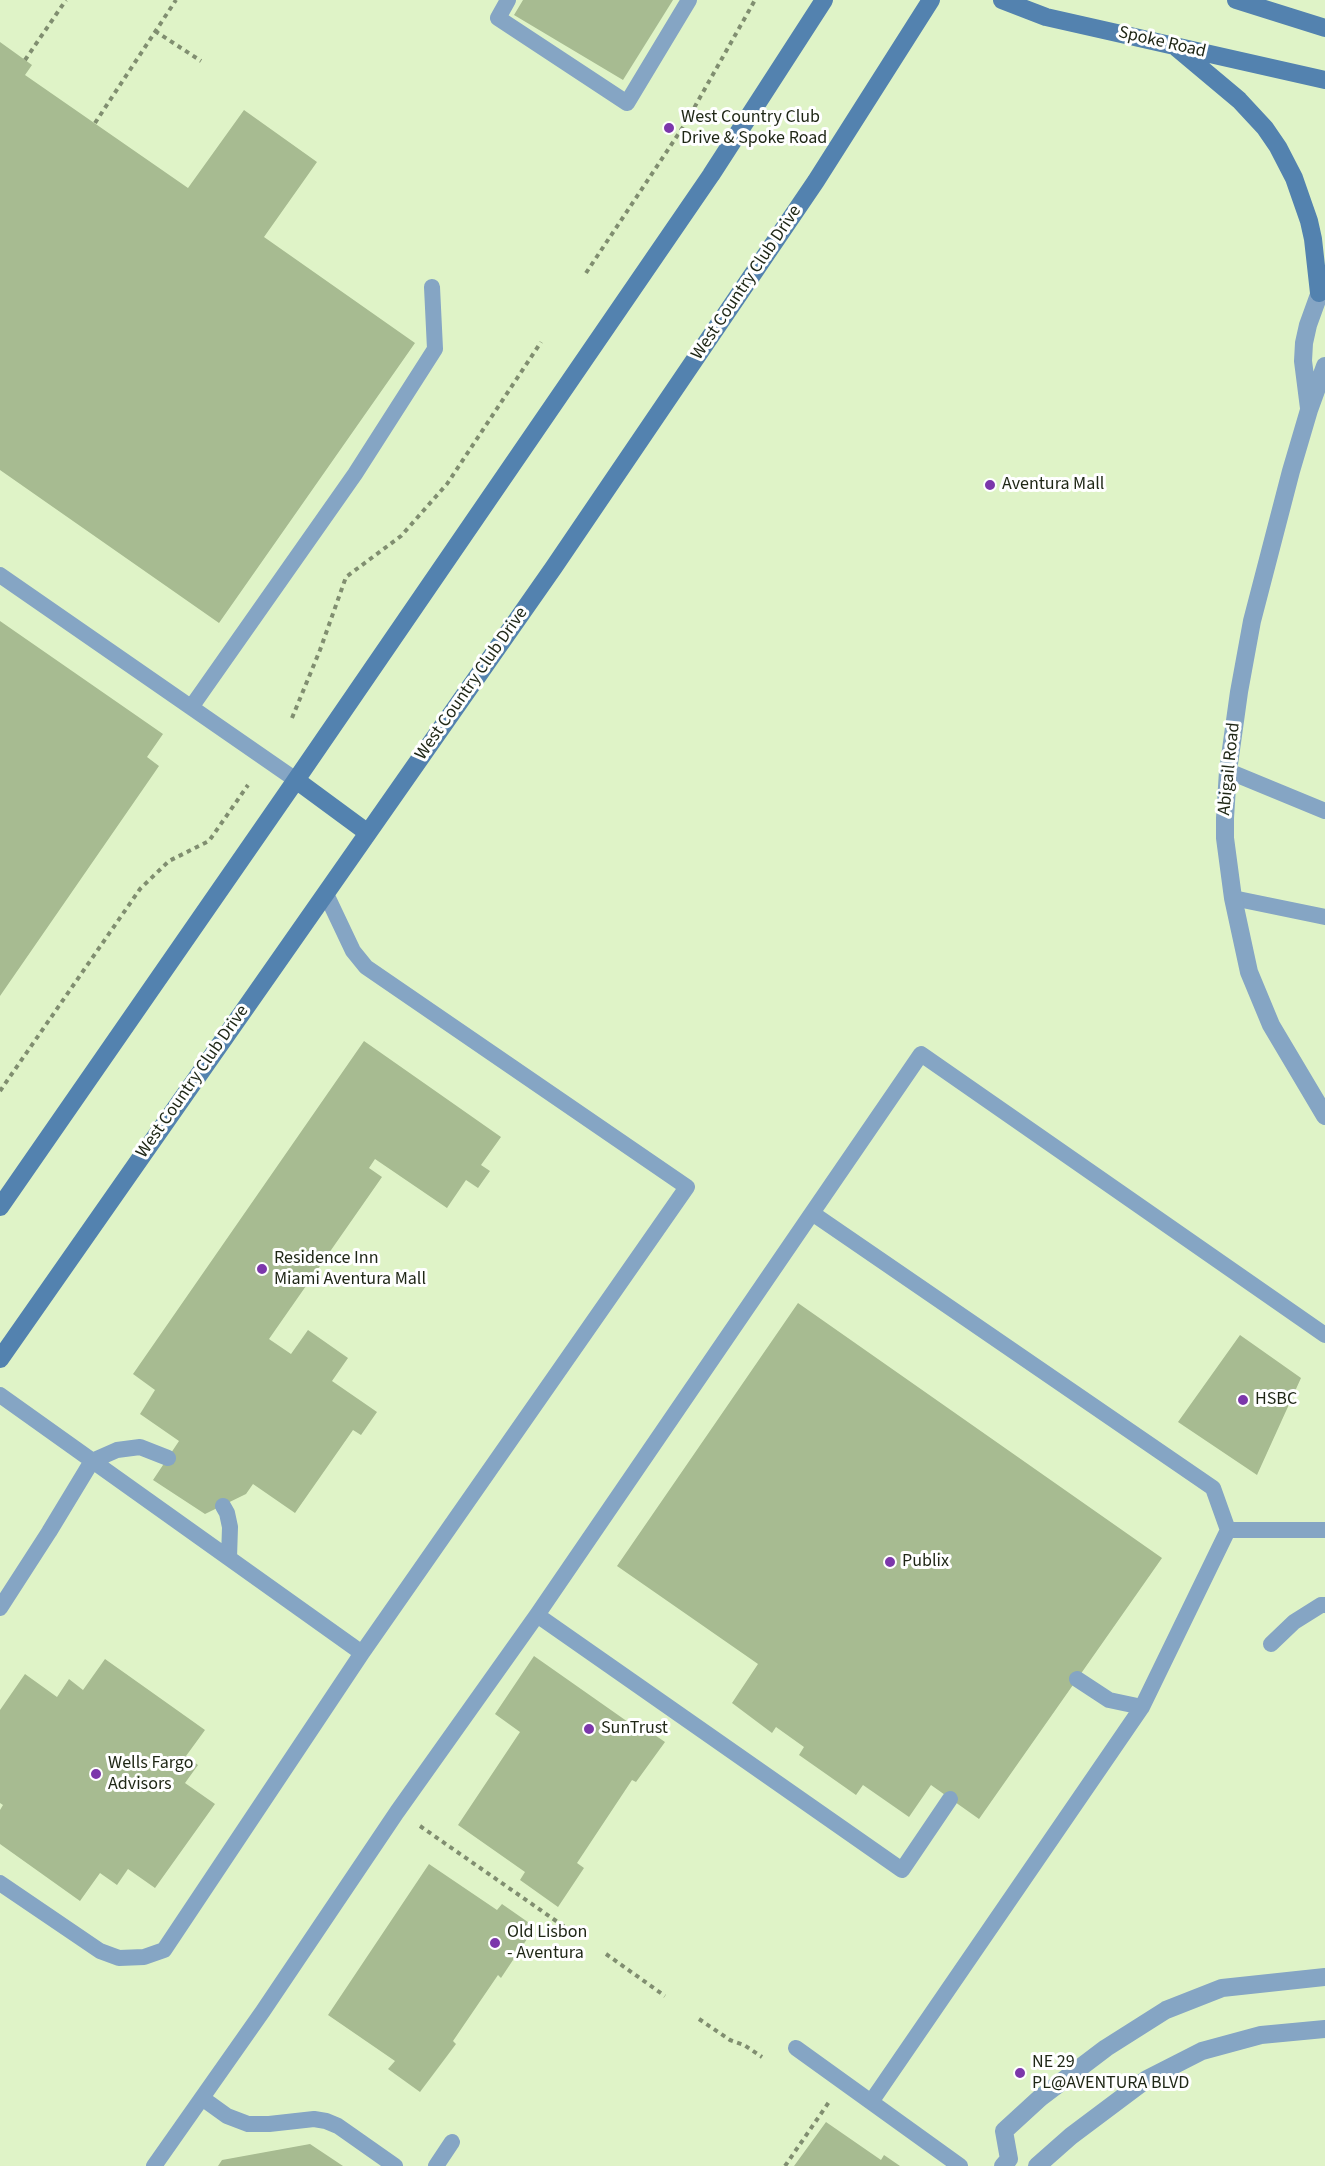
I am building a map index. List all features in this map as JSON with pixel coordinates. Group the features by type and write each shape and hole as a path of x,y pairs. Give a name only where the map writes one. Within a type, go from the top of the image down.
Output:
{"street":[{"path":"0,1207 704,185 824,0"},
{"name":"West Country Club Drive","path":"0,1359 554,567 816,181 931,0"},
{"name":"Spoke Road","path":"1002,0 1046,17 1325,80"},
{"path":"1236,0 1325,28"},
{"path":"1173,45 1239,100 1265,128 1278,147 1294,178 1309,221 1322,285"},
{"name":"Abigail Road","path":"1309,410 1303,361 1304,343 1322,285"},
{"name":"Abigail Road","path":"1324,374 1309,410 1252,621 1242,669 1228,771 1225,838 1242,945 1261,1004 1285,1051 1325,1116"},
{"path":"296,780 368,833"},
{"path":"1032,2166 1006,2162 1004,2131 1040,2098 1106,2048 1166,2010 1222,1988 1325,1977"},
{"path":"1036,2166 1071,2136 1147,2079 1202,2051 1262,2035 1325,2029"}],"lane":[{"path":"508,0 498,18 627,103 689,0"},
{"path":"192,706 355,474 435,349 432,286"},
{"path":"0,575 296,780"},
{"path":"1228,771 1325,812"},
{"path":"0,1883 100,1951 119,1958 144,1957 164,1950 362,1653 687,1187 366,968 353,951 326,894"},
{"path":"1233,898 1325,917"},
{"path":"154,2166 263,2012 397,1812 537,1615 921,1054 1325,1335"},
{"path":"812,1213 1213,1488 1228,1530 1142,1707 871,2102"},
{"path":"0,1395 362,1653"},
{"path":"0,1608 50,1532 92,1461 117,1450 140,1447 168,1458"},
{"path":"223,1506 230,1527 229,1558"},
{"path":"1228,1530 1325,1530"},
{"path":"1271,1644 1294,1622 1321,1605 1325,1605"},
{"path":"537,1615 902,1870 950,1798"},
{"path":"1077,1679 1109,1700 1142,1707"},
{"path":"796,2048 960,2166"},
{"path":"202,2098 227,2116 248,2124 314,2119 326,2121 338,2126 395,2166"},
{"path":"436,2166 452,2142"}],"path":[{"path":"25,60 66,0"},
{"path":"95,123 176,0"},
{"path":"586,273 685,124 755,0"},
{"path":"155,31 201,61"},
{"path":"292,718 320,650 346,577 401,536 447,484 541,342"},
{"path":"0,1090 140,888 169,861 209,841 248,785"},
{"path":"416,1823 572,1932"},
{"path":"606,1954 665,1996"},
{"path":"699,2019 730,2040 744,2045 762,2057"},
{"path":"785,2166 829,2103 822,2098"}],"building":[{"path":"523,0 673,0 623,80 514,15"},
{"path":"0,42 32,65 25,75 188,188 244,110 317,162 264,237 415,343 219,623 0,470"},
{"path":"0,621 163,734 147,757 159,766 0,996"},
{"name":"Residence Inn Miami Aventura Mall","path":"364,1041 501,1137 481,1165 490,1171 478,1188 466,1180 447,1208 375,1159 369,1168 382,1177 269,1339 291,1354 308,1330 348,1358 332,1381 377,1412 361,1435 353,1430 295,1513 253,1484 246,1494 205,1514 153,1480 179,1441 140,1414 155,1390 133,1374"},
{"name":"Publix","path":"798,1303 1162,1558 979,1819 931,1785 909,1817 863,1785 856,1795 799,1755 804,1747 776,1727 772,1733 732,1703 758,1664 617,1566"},
{"name":"HSBC","path":"1240,1335 1301,1378 1257,1475 1178,1422"},
{"path":"534,1656 628,1722 630,1718 665,1742 636,1782 632,1780 577,1863 584,1868 558,1907 520,1880 525,1872 458,1825 520,1732 495,1714"},
{"name":"Wells Fargo Advisors","path":"105,1659 205,1730 186,1756 198,1765 185,1783 215,1804 155,1888 128,1869 117,1885 100,1873 80,1901 0,1844 0,1810 3,1805 0,1803 0,1710 25,1674 57,1697 69,1679 83,1690"},
{"path":"429,1864 497,1910 502,1904 535,1927 501,1978 498,1975 453,2041 456,2044 420,2092 388,2069 395,2061 328,2015"},
{"path":"826,2122 881,2160 884,2155 900,2166 794,2166"},
{"path":"310,2144 343,2166 218,2166 222,2160"}],"place":[{"name":"West Country Club Drive & Spoke Road","path":"669,128"},
{"name":"Aventura Mall","path":"990,485"},
{"name":"Residence Inn Miami Aventura Mall","path":"262,1269"},
{"name":"HSBC","path":"1243,1400"},
{"name":"Publix","path":"890,1562"},
{"name":"SunTrust","path":"589,1729"},
{"name":"Wells Fargo Advisors","path":"96,1774"},
{"name":"Old Lisbon - Aventura","path":"495,1943"},
{"name":"NE 29 PL@AVENTURA BLVD","path":"1020,2073"}]}
